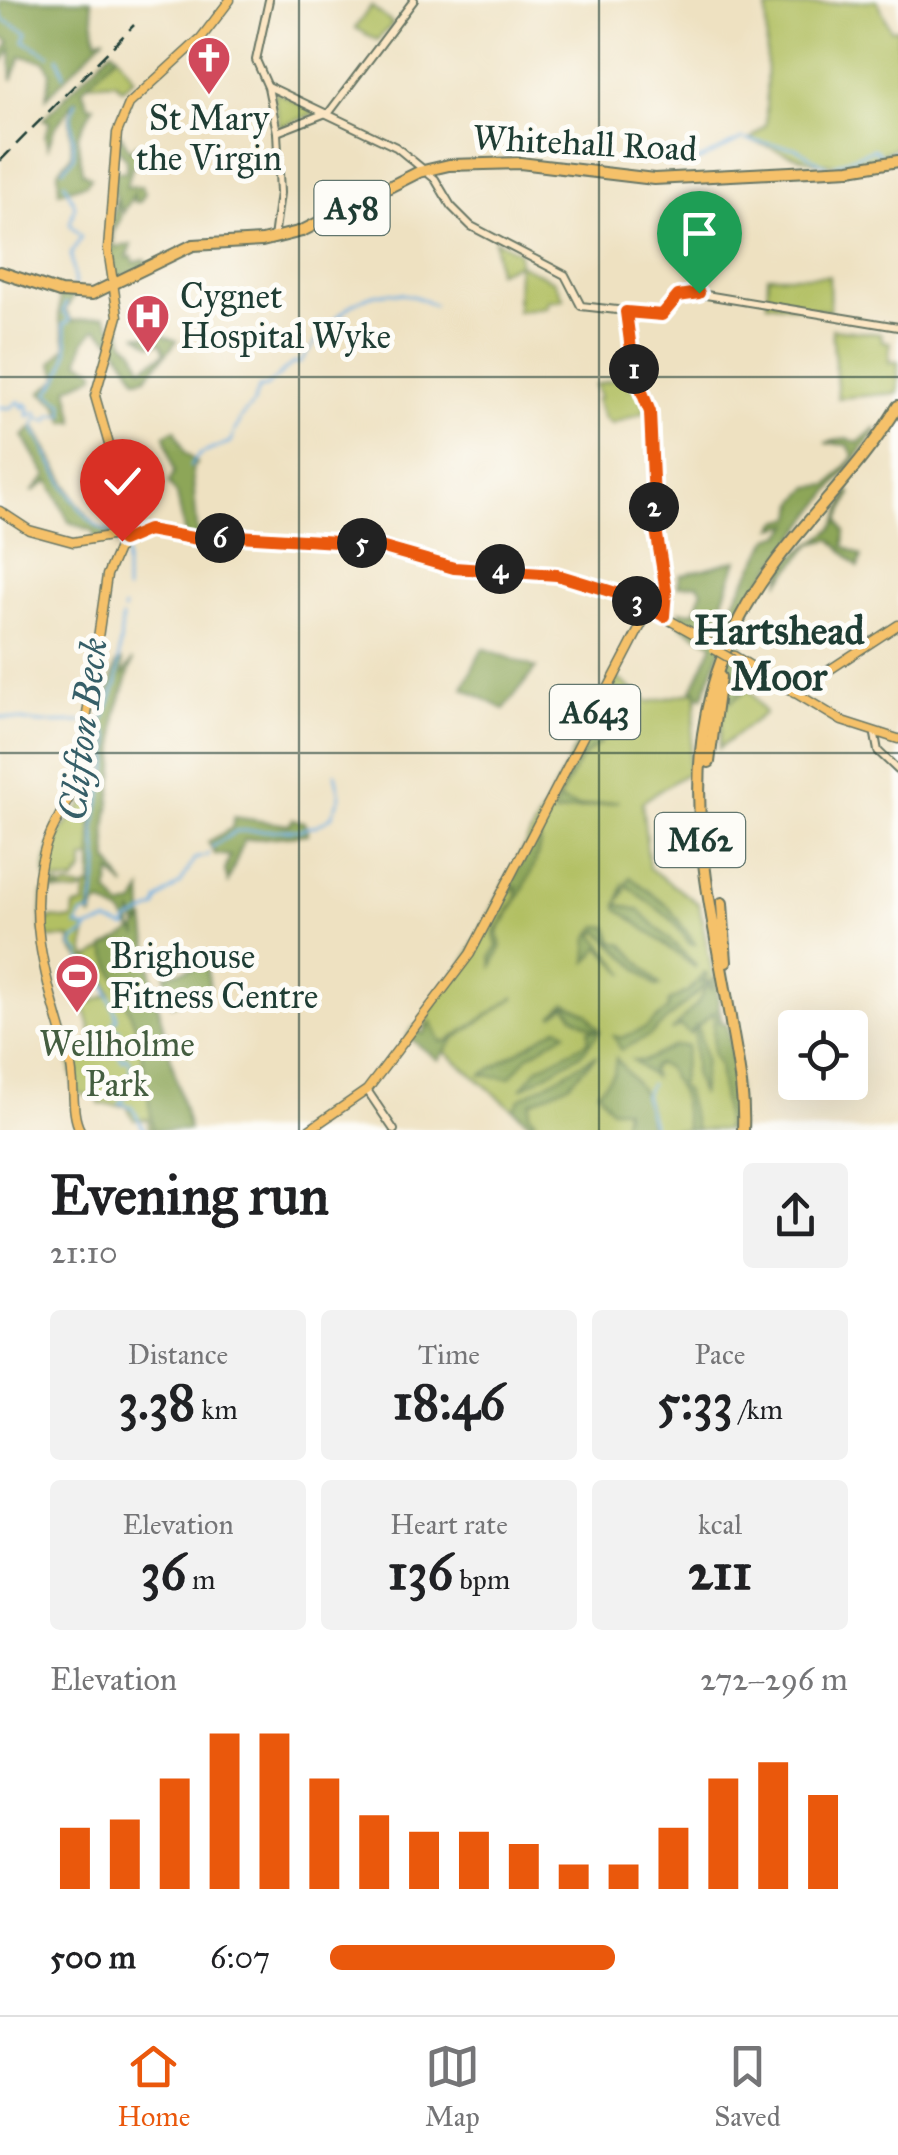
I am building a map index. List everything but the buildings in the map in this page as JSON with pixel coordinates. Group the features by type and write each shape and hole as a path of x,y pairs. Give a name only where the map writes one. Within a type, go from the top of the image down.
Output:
{"highway":[{"name":"Whitehall Road","path":"0,272 71,294 92,294 193,245 274,238 318,225 426,170 504,163 654,179 850,169 898,161"},
{"name":"M62","path":"745,1130 741,1083 696,805 698,756 708,698 730,638 767,573 862,461 898,406"},
{"name":"M62","path":"724,973 701,796 706,731 721,671 753,602 856,476 898,416"},
{"path":"709,762 721,671"},
{"path":"691,776 708,698"},
{"path":"702,901 724,973"},
{"path":"722,903 724,973"}],"main road":[{"path":"80,1130 75,1118 74,1076 39,946 42,863 48,840 76,785 107,575 122,539 128,509 95,396 98,373 118,316 108,234 121,118 136,95 205,33 230,0"},
{"path":"269,0 256,56 268,86 277,132 280,196 274,238"},
{"path":"277,132 327,113 414,0"},
{"path":"268,86 389,142 426,170 459,216 565,275 581,306 662,315 675,298 689,292 898,326"},
{"path":"626,312 634,372 650,412 655,523 666,591 663,618"},
{"path":"0,511 29,530 65,541 122,539 148,530 174,536 370,544 454,568 538,571 610,590 648,610"},
{"path":"610,590 875,735 898,739"},
{"name":"A643","path":"308,1130 367,1090 470,954 648,610"},
{"path":"794,693 898,625"},
{"path":"875,735 881,756 898,770"},
{"path":"367,1090 394,1130"}],"green space":[{"path":"0,0 91,0 96,40 105,37 47,97 50,73 45,61 21,56 12,80 11,49 0,66 0,56 10,42 0,36"},
{"path":"877,0 891,30 898,29 898,146 840,165 808,160 750,140 766,125 767,9"},
{"path":"371,6 393,24 377,40 355,28"},
{"path":"112,49 117,54 82,89 89,106 94,106 77,136 82,172 91,177 86,184 59,192 58,171 72,155 70,116 77,98 54,129 48,147 45,136 50,122 43,119"},
{"path":"117,54 134,78 122,89 115,82 85,84"},
{"path":"272,90 319,112 280,127"},
{"path":"121,135 130,151 137,144 141,164 133,165 126,187 141,186 145,193 140,202 134,202 134,194 123,213 114,193 115,171 126,172 126,160 118,148"},
{"path":"115,199 121,218 113,233 114,247 131,245 127,258 132,257 134,263 145,259 147,265 117,279 110,252"},
{"path":"495,240 519,252 519,264 554,281 564,299 547,301 548,307 517,311 518,264 497,272"},
{"path":"768,276 829,276 830,311 767,303"},
{"path":"53,292 74,296 65,310 72,321 105,316 114,330 111,341 96,328 84,342 79,361 96,370 94,376 68,388 75,422 65,422 57,404 41,392 59,378 52,362 67,347 59,318 60,298"},
{"path":"119,322 124,342 134,349 142,368 165,353 161,343 151,345 136,334 150,336 152,331 177,341 146,377 137,379 113,342"},
{"path":"832,329 881,334 882,341 890,342 889,362 898,362 898,393 838,398"},
{"path":"626,376 630,388 637,385 647,411 612,424 604,419 595,385"},
{"path":"34,426 76,501 97,527 118,534 95,539 93,531 69,522 49,481 32,492 47,476 23,436"},
{"path":"875,428 876,431 732,620 703,697 697,696 697,691 692,690 713,644 681,626 680,611 695,612 702,591 698,584 678,586 680,575 737,560 713,630 716,632 770,538 783,534 791,524 774,528 779,521 794,517 796,502 810,487 829,485 854,457 848,445 825,443 847,438 858,443"},
{"path":"175,429 185,453 197,463 192,468 198,537 185,536 177,495 169,483 174,472 165,435"},
{"path":"849,491 839,520 845,532 844,546 862,556 858,567 831,539 812,544 835,525"},
{"path":"812,544 780,581 794,556"},
{"path":"742,628 741,667 730,682 745,692 723,707 721,678"},
{"path":"483,648 536,668 504,709 463,688"},
{"path":"133,660 116,714 115,769 106,828 108,859 126,887 111,872 108,892 121,908 135,904 142,891 143,920 137,925 132,911 132,930 123,915 101,903 95,906 92,917 89,914 97,803 88,793 75,794 77,788 96,794 105,786 108,742 87,727 99,729 116,664 122,661 123,675"},
{"path":"613,675 649,702 698,691 687,773 642,802 649,868 699,904 722,1022 727,1024 735,1130 538,1130 444,1051 424,1026 437,996 462,966"},
{"path":"616,683 588,736 601,742 580,760 558,800 578,807 619,801 553,814 568,771"},
{"path":"749,689 765,713 719,748 723,707"},
{"path":"88,798 97,803 91,825 94,857 83,859 83,871 74,882 47,881 45,869 51,847"},
{"path":"234,817 289,825 293,819 304,822 308,834 244,840 228,882 225,871 230,856 215,854 208,842 232,828"},
{"path":"540,835 531,872 498,932 501,948 492,966 491,956 497,947 494,934 517,897 517,887 506,892 526,850"},
{"path":"630,877 669,907 695,944 690,944 671,919 626,885"},
{"path":"93,884 91,913 82,914 77,926 87,929 88,959 83,961 71,948 71,938 45,938 41,928 43,893 47,893 49,885 60,886 60,890 66,886 84,889 78,893 53,891 58,889 55,888 48,893 46,923 51,918 73,920 74,907 85,905 86,887"},
{"path":"618,904 639,910 695,967 617,908"},
{"path":"145,920 154,991 189,1130 153,1130 139,1035 104,948 135,930 138,937 137,928"},
{"path":"598,926 608,927 613,942 623,944 660,985 656,986 599,931 594,935 626,974 600,947 587,962 589,937"},
{"name":"Wellholme Park","path":"131,933 170,1130 149,1130 148,1119 134,1120 127,1106 99,1104 99,1098 76,1093 68,1054 84,1050 92,1035 84,1005 111,994 100,968 84,972 88,959"},
{"path":"206,965 210,989 172,1005 165,975"},
{"path":"705,972 702,982 708,980 712,991 712,981 717,978 719,1022 727,1024 737,1086 737,1130 726,1130 719,1065 713,1054 714,1012 698,1026 705,1059 701,1095 694,1072 695,1027 690,1034 680,1026 671,1031 697,1004 708,983 650,1035 621,1050 614,1036 621,1038 646,1028 668,1009 669,1001 689,991"},
{"path":"515,997 454,1039 438,1060 407,1036 414,1027 423,1034 431,1022 441,1042 448,1041"},
{"path":"566,1003 588,1014 600,1031 582,1053 521,1089 538,1068 588,1042 589,1030 598,1031 573,1016 567,1006 552,1016"},
{"path":"558,1027 566,1032 528,1056 510,1078 481,1075"},
{"path":"674,1046 687,1046 680,1086 686,1093 696,1130 687,1130 682,1098 667,1068 657,1064 651,1069 653,1077 633,1060 644,1061"},
{"path":"597,1055 569,1084 531,1102 529,1113 536,1120 528,1121 514,1109 520,1099"},
{"path":"616,1058 645,1098 649,1130 622,1130 625,1109 611,1109 598,1091 614,1073"}],"waterway":[{"path":"0,12 2,19 27,32 24,41 49,55"},
{"path":"58,57 64,75"},
{"path":"63,169 74,157 71,115 76,101"},
{"path":"677,166 743,139"},
{"path":"746,140 795,148 827,166"},
{"path":"835,165 874,149 882,156 898,151"},
{"path":"64,182 75,206 70,224 81,237 71,254 75,286"},
{"path":"254,400 259,388 266,387 293,363 300,363 326,329 355,303 372,295 390,293 411,295 434,305"},
{"path":"0,407 10,408 19,401 23,408 25,403 29,407 28,416 37,412 38,418 48,421 52,415 64,415 63,403 48,393 66,360 63,325 70,320 63,312 66,303"},
{"path":"190,466 199,455 230,442 241,417 255,402"},
{"name":"Clifton Beck","path":"36,419 34,428 79,507 102,529 113,532"},
{"name":"Clifton Beck","path":"126,547 126,591"},
{"name":"Clifton Beck","path":"122,618 117,682 102,723 110,740 109,763 94,828 99,865 91,913 82,914 77,926 87,929 86,933 74,940 72,947 80,953 84,972 99,967 117,1018 111,1028 119,1030 122,1042 117,1051 123,1061 126,1057 130,1061 131,1074 124,1085 127,1095 120,1103 132,1107 144,1130"},
{"path":"0,717 40,723 82,722"},
{"path":"89,729 104,732"},
{"path":"212,847 236,831 300,830 318,825 331,817 340,796 335,773"},
{"path":"87,929 107,922 127,928 127,922 156,908 158,900 181,883 194,859 202,857"},
{"path":"650,1084 644,1095 652,1125"}],"railway":[{"path":"0,161 134,25"}],"place":[{"name":"St Mary the Virgin","path":"209,96"},
{"name":"Cygnet Hospital Wyke","path":"148,354"},
{"name":"Brighouse Fitness Centre","path":"77,1014"}],"district":[{"name":"Hartshead Moor","path":"779,653"}],"route":[{"path":"122,541 127,535 148,530 198,539 238,536 370,544 454,568 557,575 626,596 664,616 666,591 652,492 650,412 634,372 626,312 662,315 678,296 699,293"}]}
